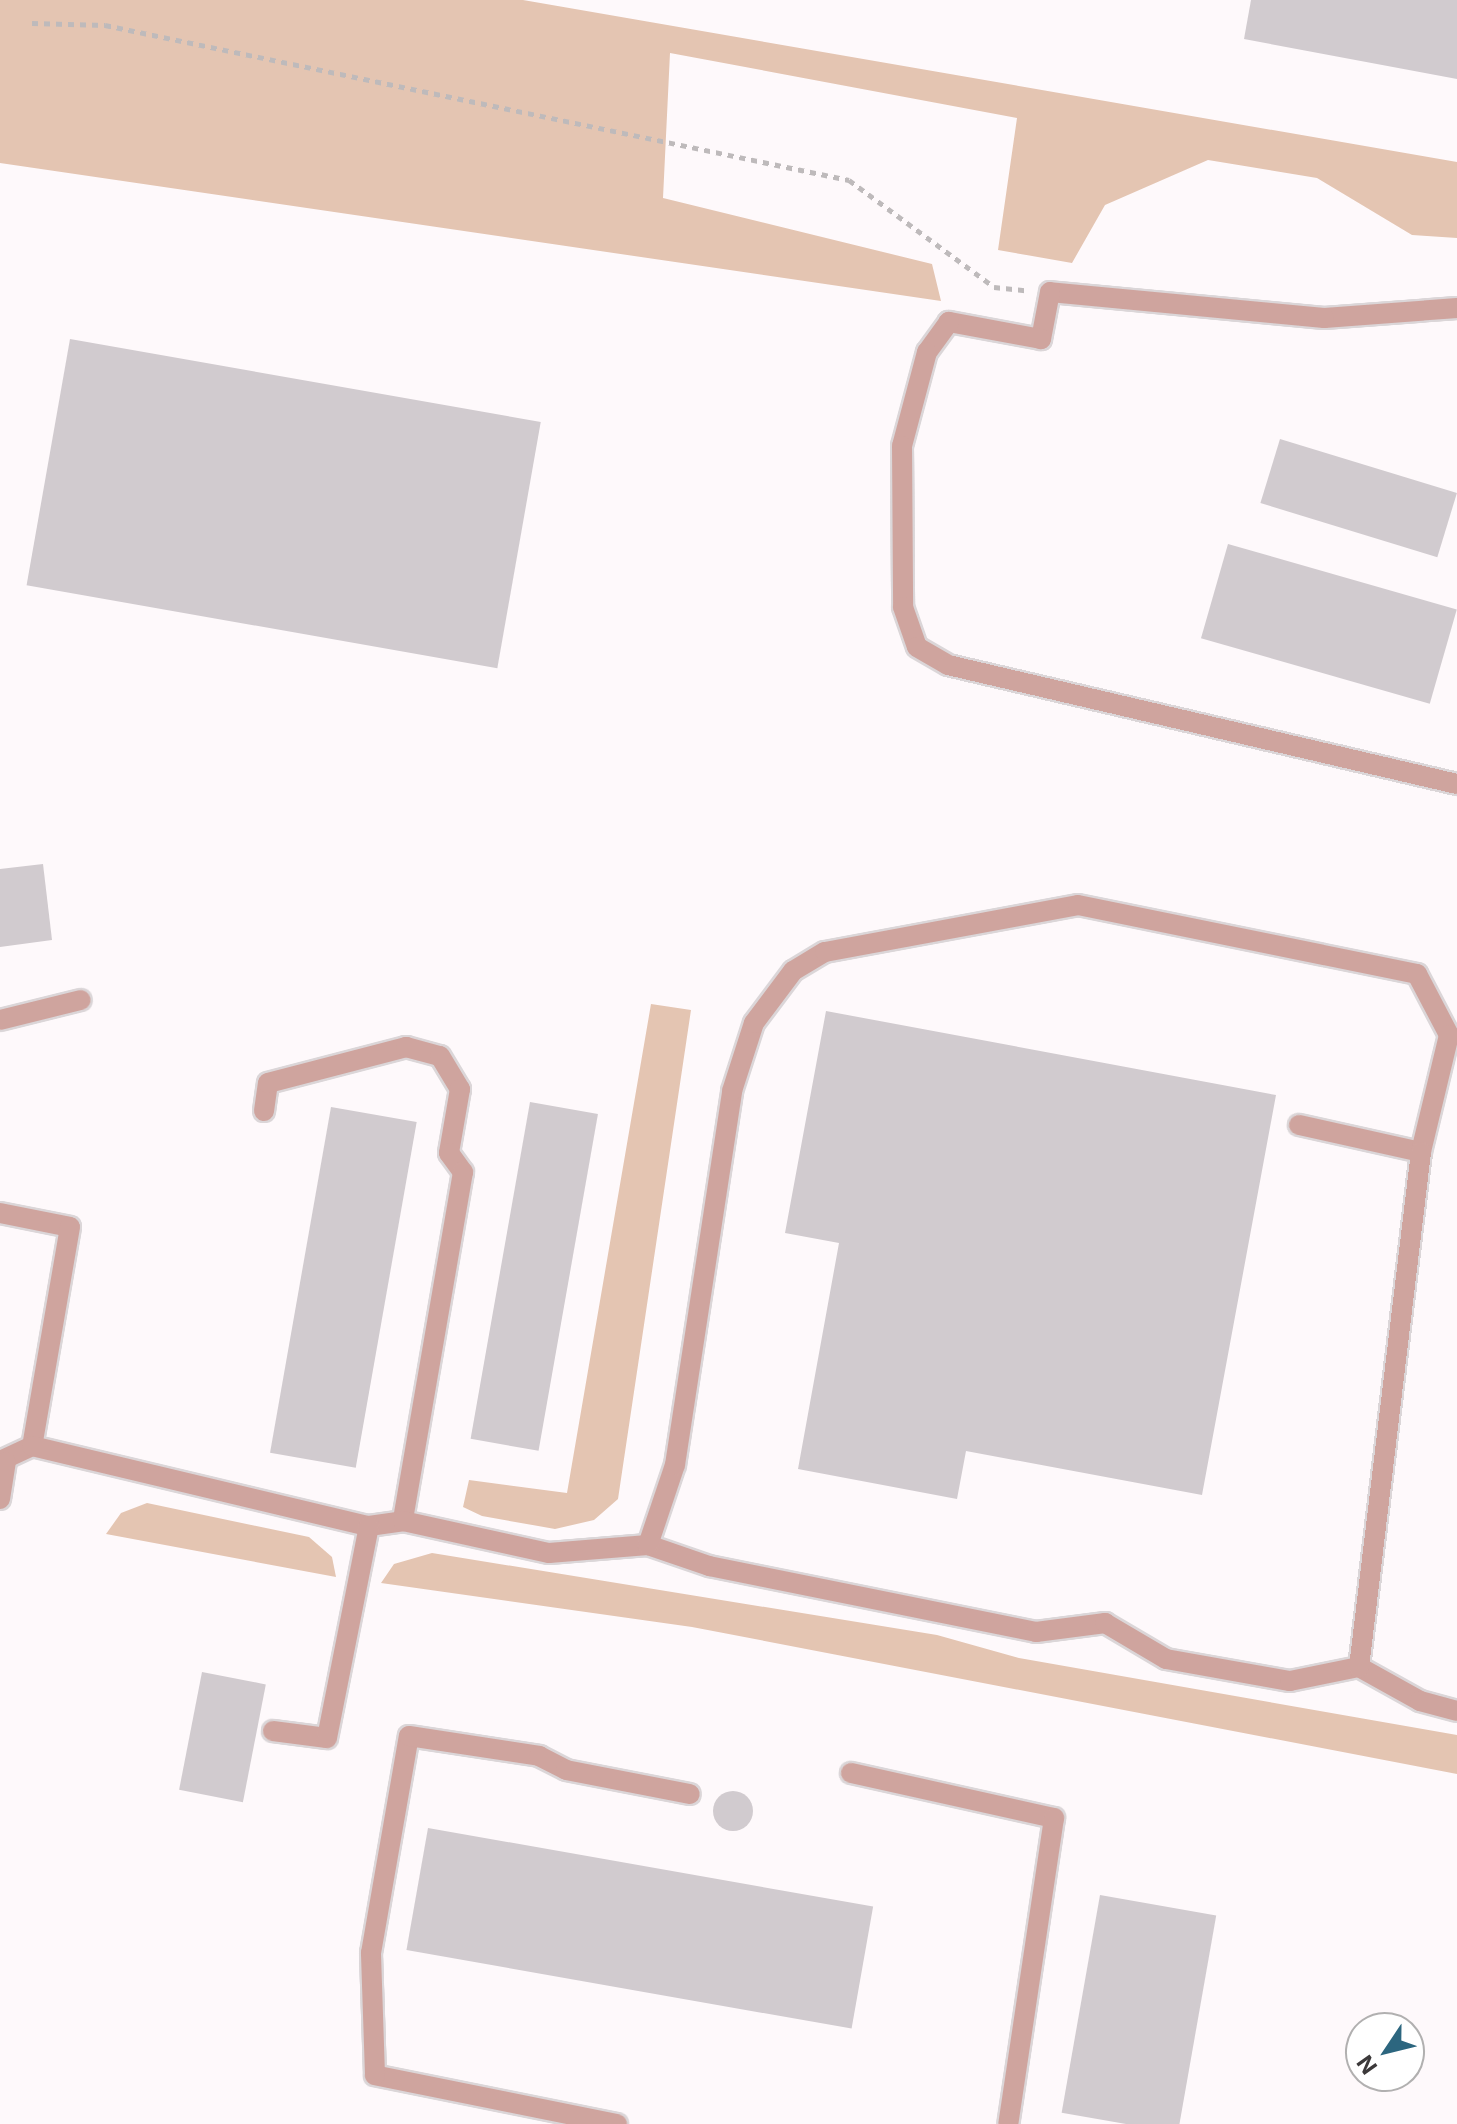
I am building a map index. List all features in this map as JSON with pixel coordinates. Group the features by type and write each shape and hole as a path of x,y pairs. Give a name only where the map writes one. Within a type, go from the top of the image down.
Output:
{"lane":[{"path":"1457,308 1324,318 1050,292 1041,339 949,322 927,352 902,446 903,607 917,647 948,665 1457,784"},
{"path":"648,1545 675,1465 732,1091 754,1023 793,971 825,952 1078,905 1417,974 1449,1035 1421,1152 1359,1667"},
{"path":"0,1020 81,1000"},
{"path":"264,1111 268,1083 406,1047 440,1056 460,1089 449,1153 463,1172 403,1521"},
{"path":"1299,1125 1421,1152"},
{"path":"0,1213 70,1227 32,1446"},
{"path":"0,1499 3,1461 32,1446 369,1526 403,1521 549,1553 648,1545 709,1566 1036,1632 1105,1623 1166,1659 1290,1681 1359,1667 1420,1701 1457,1711"},
{"path":"273,1731 327,1738 369,1526"},
{"path":"617,2124 375,2075 371,1953 409,1736 539,1756 566,1770 690,1794"},
{"path":"851,1773 1054,1818 1008,2124"}],"path":[{"path":"32,23 105,25 849,180 994,287 1050,292"}],"shaded area":[{"path":"0,0 523,0 1457,162 1457,238 1412,235 1317,178 1208,160 1105,205 1072,263 998,250 1017,118 670,53 663,198 932,264 941,301 0,163"},
{"path":"651,1004 691,1010 618,1499 594,1520 555,1529 482,1516 463,1507 469,1480 567,1493"},
{"path":"147,1503 309,1537 332,1557 336,1577 106,1534 121,1513"},
{"path":"432,1553 937,1635 1019,1658 1457,1735 1457,1774 692,1627 381,1583 394,1564"}],"building":[{"path":"1251,0 1457,0 1457,79 1244,39"},
{"path":"70,339 541,422 497,668 27,585"},
{"path":"1280,439 1457,493 1437,557 1260,503"},
{"path":"1228,544 1457,610 1430,704 1201,638"},
{"path":"43,864 52,940 0,947 0,869"},
{"path":"826,1011 1276,1095 1202,1495 966,1451 957,1499 798,1469 839,1243 785,1233"},
{"path":"530,1102 598,1114 539,1451 471,1439"},
{"path":"331,1107 417,1122 356,1468 270,1453"},
{"path":"202,1672 266,1684 243,1802 179,1790"},
{"path":"733,1791 747,1797 753,1811 747,1825 733,1831 719,1825 713,1811 719,1797"},
{"path":"428,1828 873,1906 852,2029 406,1950"},
{"path":"1100,1895 1216,1915 1179,2124 1126,2124 1062,2113"}]}
